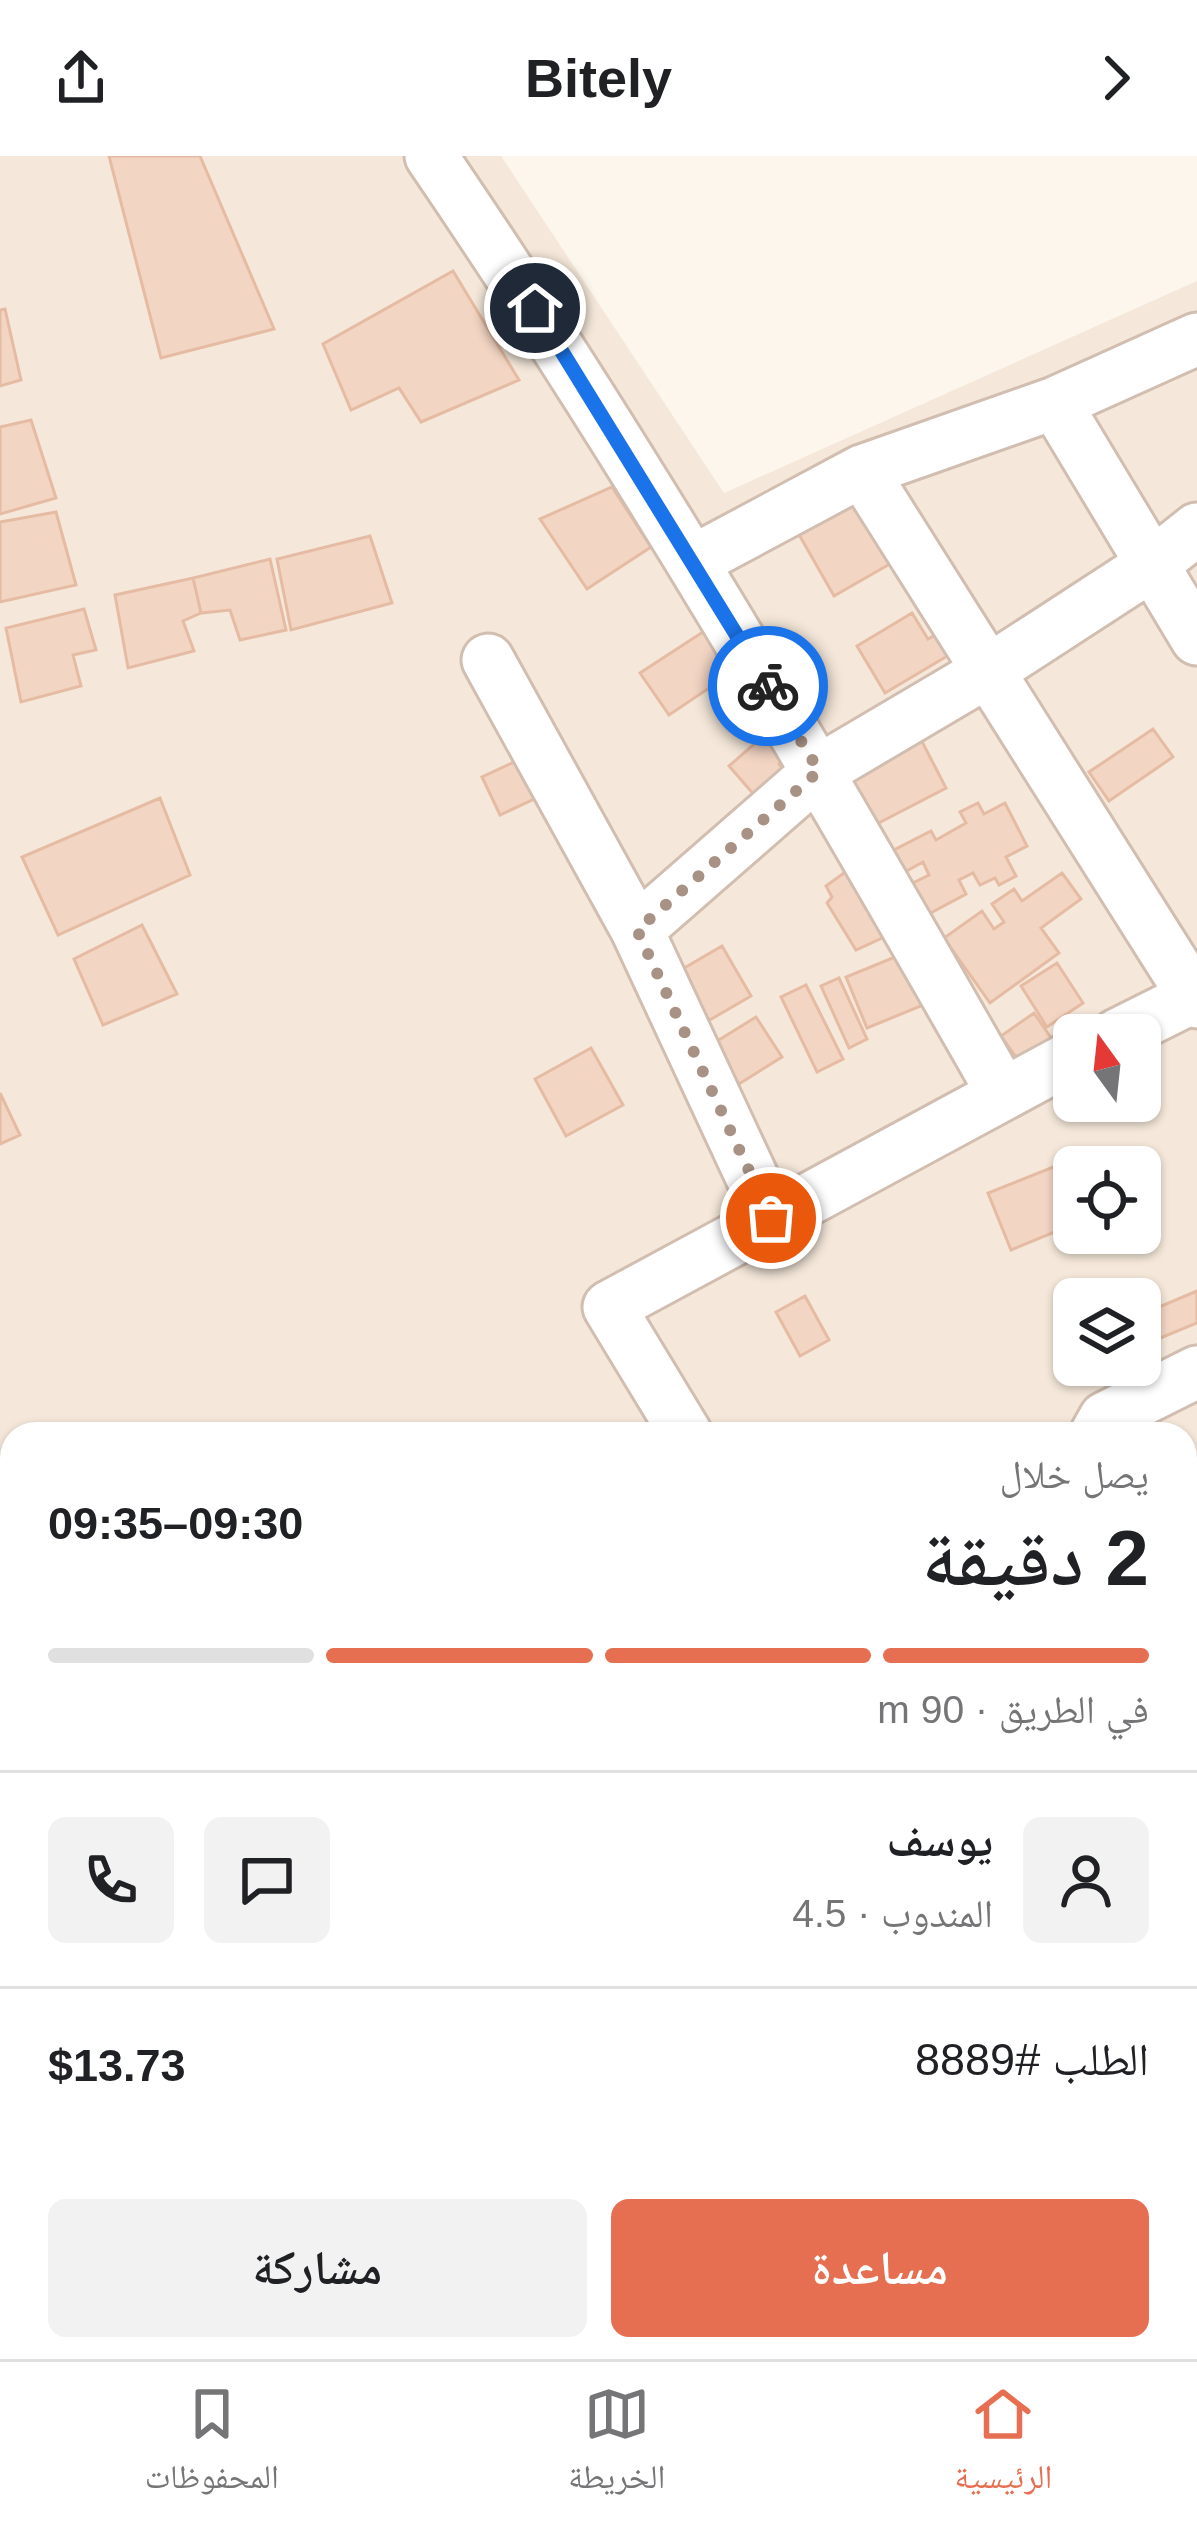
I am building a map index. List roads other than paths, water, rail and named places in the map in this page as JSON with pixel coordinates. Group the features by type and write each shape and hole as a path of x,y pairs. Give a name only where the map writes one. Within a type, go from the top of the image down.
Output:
{"street":[{"path":"431,156 535,308 692,562 819,771 1002,1092"},
{"path":"692,562 862,471 1055,403 1197,339"},
{"path":"1055,403 1197,639"},
{"path":"862,471 1196,998 1161,1014"},
{"path":"637,930 819,771 990,670 1154,564 1197,529"},
{"path":"488,660 637,930 771,1218"},
{"path":"679,1422 609,1307 1053,1066"},
{"path":"1103,1422 1197,1372"}]}
